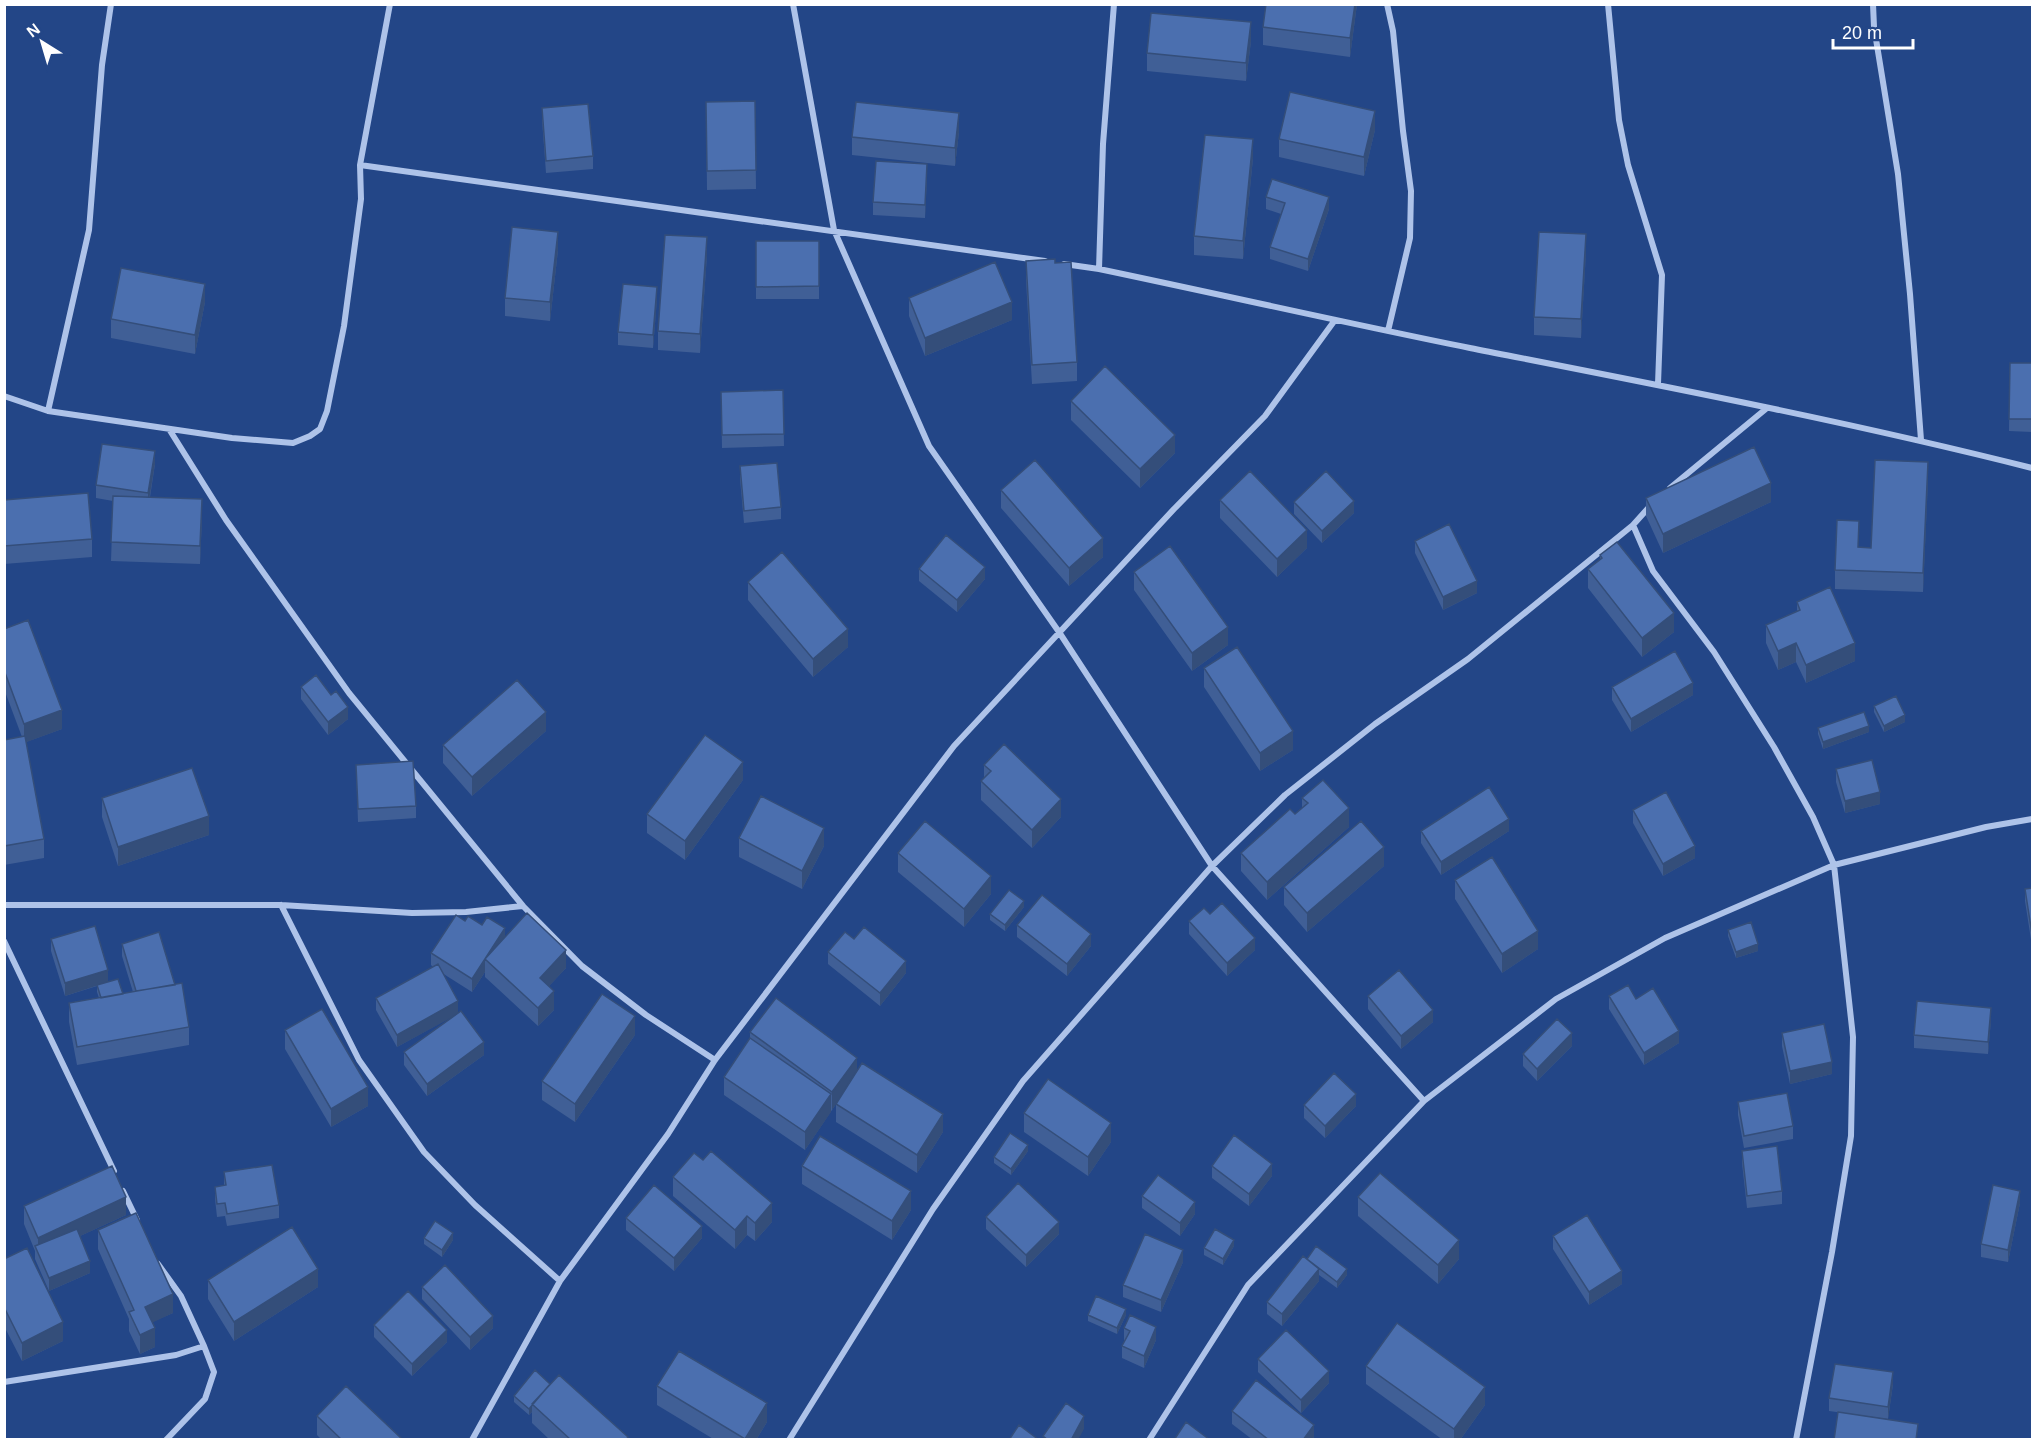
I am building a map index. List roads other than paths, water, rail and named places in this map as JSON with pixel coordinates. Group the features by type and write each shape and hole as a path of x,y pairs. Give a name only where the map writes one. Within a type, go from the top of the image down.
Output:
{"street":[{"path":"48,411 89,230 102,65 111,4"},
{"path":"4,396 48,411 232,438 293,443 320,429 327,411 344,326 361,199 360,165 390,4"},
{"path":"794,4 834,230 929,446 1059,632 1212,866 1424,1101"},
{"path":"1099,269 1103,144 1114,4"},
{"path":"1387,4 1393,31 1402,131 1411,191 1410,238 1388,331"},
{"path":"1608,4 1620,120 1628,165 1662,275 1658,384"},
{"path":"1873,4 1874,27 1898,174 1910,294 1920,440"},
{"path":"360,165 1099,269 1388,331 1658,384 1920,440 2032,468"},
{"path":"472,1440 560,1281 668,1134 715,1060 954,746 1174,509 1265,416 1335,320"},
{"path":"1668,490 1767,408"},
{"path":"169,429 226,520 348,693 523,906 582,966 645,1015 715,1060"},
{"path":"789,1440 933,1209 1023,1082 1212,866 1285,795 1376,724 1468,659 1633,525 1659,497"},
{"path":"1633,525 1653,571 1714,652 1774,747 1814,817 1834,865 1853,1037 1851,1136 1796,1440"},
{"path":"1149,1440 1248,1285 1424,1101 1556,999 1665,938 1834,865 1986,827 2032,819"},
{"path":"4,905 281,905 412,913 465,912 523,906"},
{"path":"281,905 359,1060 424,1152 475,1205 560,1281"},
{"path":"4,941 140,1227"},
{"path":"155,1259 181,1296 214,1372 205,1399 166,1440"},
{"path":"4,1382 177,1355 204,1346"}]}
